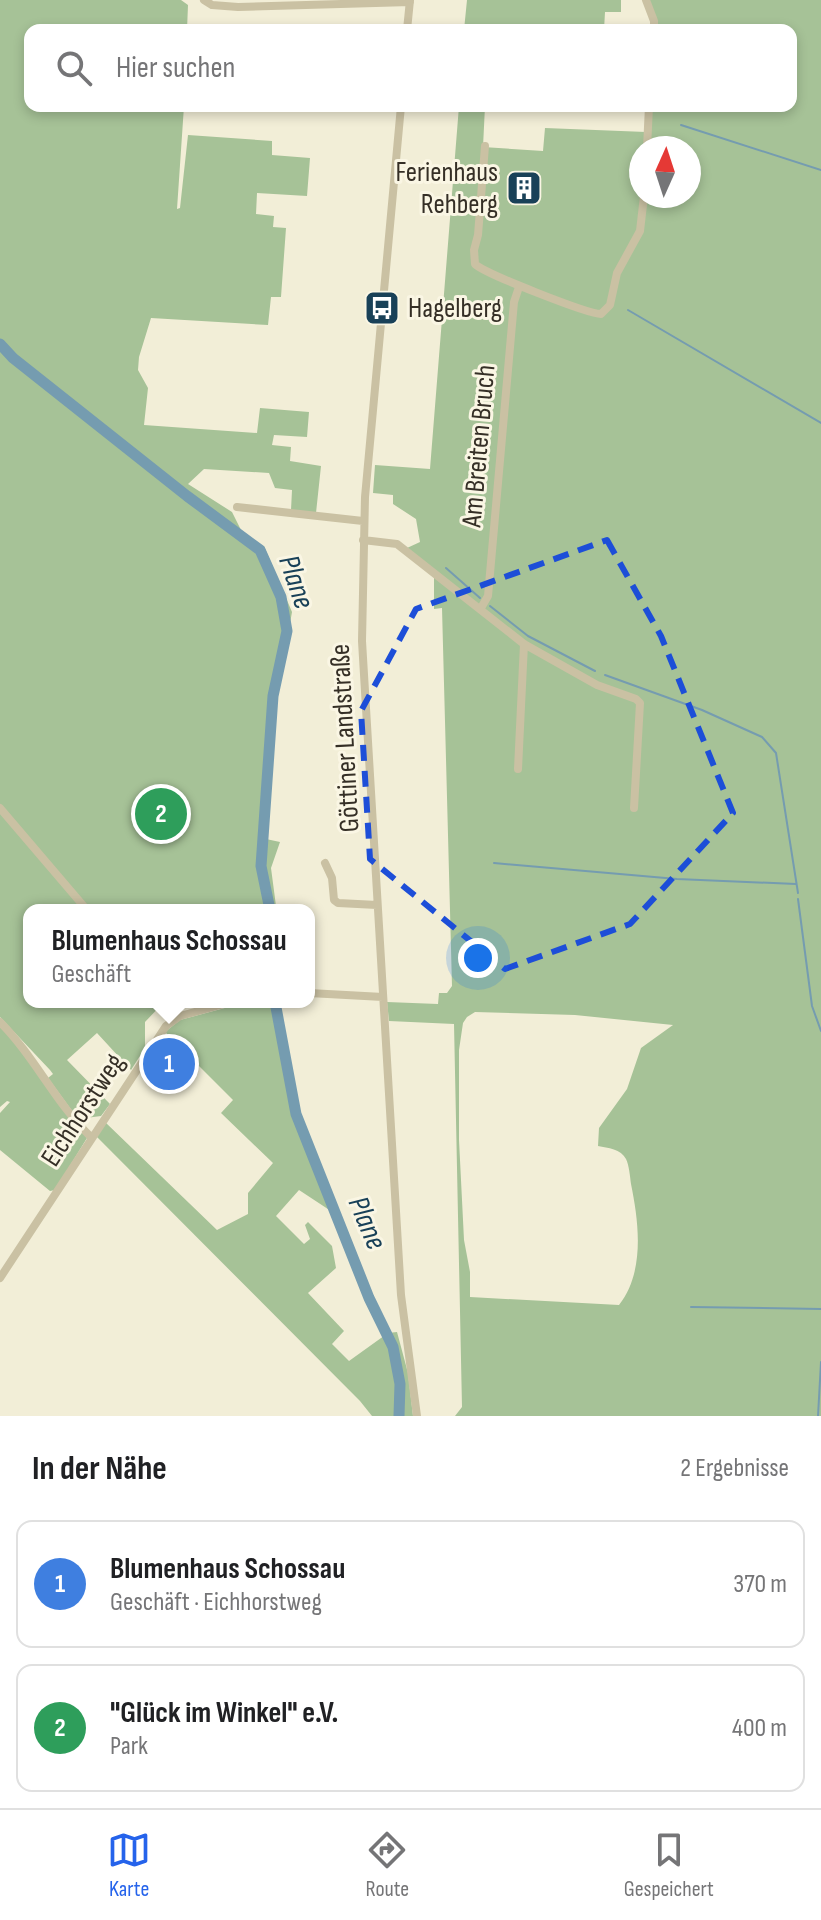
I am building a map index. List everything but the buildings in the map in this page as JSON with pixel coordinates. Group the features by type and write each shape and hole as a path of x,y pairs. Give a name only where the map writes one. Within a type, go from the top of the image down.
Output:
{"street":[{"path":"204,0 212,5 238,7 410,1 408,24"},
{"path":"646,0 654,24"},
{"name":"Göttiner Landstraße","path":"400,112 363,521 362,664 401,1295 417,1416"},
{"path":"648,136 649,112"},
{"path":"485,146 474,261 484,272 519,287 532,289 590,313 604,312 610,305 618,269 640,231 643,208"},
{"name":"Am Breiten Bruch","path":"481,608 488,596 514,302 519,287"},
{"path":"237,507 363,521"},
{"path":"363,540 397,544 524,644 584,678 636,699 640,703 634,808"},
{"path":"518,769 524,644"},
{"path":"0,808 82,904"},
{"name":"Göttiner Landstraße","path":"325,863 332,878 334,900 338,903 377,905"},
{"path":"315,993 383,997"},
{"path":"173,1008 180,1016"},
{"name":"Eichhorstweg","path":"0,1278 158,1035 180,1016 209,1008"},
{"path":"0,1022 92,1138"}],"highlighted area":[{"path":"607,540 661,636 733,813 630,924 505,969 370,859 361,711 416,609"}],"green space":[{"path":"0,0 181,0 188,5 187,24 24,24 24,112 184,112 177,209 180,208 188,135 272,141 272,155 310,158 307,196 257,193 256,214 274,216 273,227 286,228 281,297 271,297 268,325 151,318 138,370 148,388 144,425 257,433 260,408 309,412 307,437 274,435 272,445 291,447 290,461 321,466 316,513 291,510 292,490 275,488 269,473 204,469 188,484 232,512 243,534 259,548 264,546 292,612 276,702 269,765 266,839 280,842 271,868 276,904 85,904 0,805 0,345 3,346 0,343"},
{"path":"467,0 621,0 621,12 605,12 604,24 465,24"},
{"path":"649,0 821,0 821,1416 455,1416 462,1407 454,1024 389,1021 387,1002 438,1004 439,993 447,993 452,986 442,608 434,609 434,570 407,548 420,542 416,519 393,504 393,495 373,493 375,465 430,469 459,112 485,112 483,147 543,151 545,128 646,132 646,136 629,136 629,208 701,208 701,136 650,136 651,112 797,112 797,24 655,24","holes":["475,1012 575,1015 673,1025 641,1048 627,1089 599,1128 598,1146 621,1153 626,1159 638,1231 633,1278 619,1305 470,1297 459,1140 459,1050 463,1023 467,1017"]},
{"path":"0,813 79,904 23,904 23,1008 158,1008 145,1022 145,1048 131,1070 97,1033 67,1060 110,1104 101,1116 78,1119 48,1078 53,1074 50,1070 0,1017"},
{"path":"225,1008 278,1008 296,1113 340,1217 299,1190 276,1216 304,1244 310,1239 305,1225 308,1222 332,1246 336,1268 308,1293 344,1331 332,1344 349,1361 388,1333 397,1332 408,1373 413,1416 372,1416 96,1136 105,1122 217,1230 248,1214 248,1193 273,1163 221,1113 233,1100 165,1032 180,1020"},
{"path":"0,1024 87,1138 55,1190 50,1191 0,1150 0,1113 10,1102 0,1107"}],"waterway":[{"path":"681,125 821,170"},
{"path":"628,310 821,423"},
{"name":"Plane","path":"0,344 13,358 187,496 260,550 281,597 287,631 273,696 261,866 269,904"},
{"path":"446,568 480,598"},
{"path":"490,606 528,636 595,671"},
{"path":"605,675 702,710 762,737 776,753 798,893"},
{"path":"494,863 677,879 796,884"},
{"path":"798,899 812,1006 821,1031"},
{"name":"Plane","path":"276,1008 296,1114 369,1298 393,1347 400,1384 399,1416"},
{"path":"691,1307 821,1309"},
{"path":"818,1416 821,1362"}],"place":[{"name":"Ferienhaus Rehberg","path":"524,188"},
{"name":"Hagelberg","path":"382,308"},
{"name":"\"Glück im Winkel\" e.V.","path":"161,814"},
{"name":"Blumenhaus Schossau","path":"169,1064"}]}
